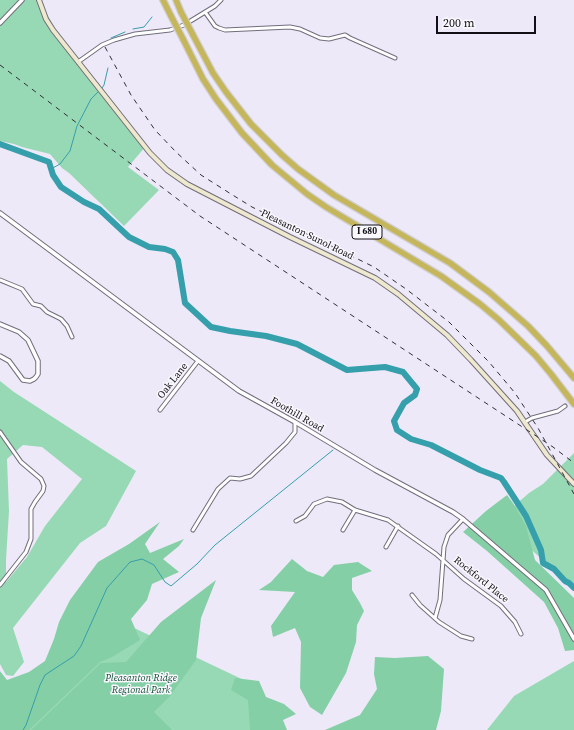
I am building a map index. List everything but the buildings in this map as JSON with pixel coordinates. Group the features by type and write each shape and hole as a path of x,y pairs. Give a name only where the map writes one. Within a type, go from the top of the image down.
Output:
{"highway":[{"name":"I 680","path":"163,0 203,79 220,105 242,133 272,166 326,207 442,276 480,304 499,320 536,356 574,404"},
{"name":"I 680","path":"177,0 181,12 213,73 251,124 282,155 328,191 450,263 489,292 528,326 574,378"}],"main road":[{"name":"Pleasanton Sunol Road","path":"39,0 46,19 53,30 154,158 167,170 177,178 283,233 365,273 398,294 459,347 512,405 548,455 574,484"}],"street":[{"path":"0,23 22,0"},
{"path":"78,62 102,45 114,40 135,34 170,30 184,25 222,0"},
{"path":"205,12 215,26 225,30 290,27 300,29 320,38 333,38 345,35 395,58"},
{"name":"Foothill Road","path":"0,213 238,391 295,422 345,453 453,512 463,519 546,590 574,638"},
{"path":"0,280 22,289 33,304 41,306 47,312 61,320 67,326 72,337"},
{"path":"0,324 19,332 28,340 38,362 38,374 32,380 23,380 9,361 0,356"},
{"name":"Oak Lane","path":"160,410 198,361"},
{"path":"525,422 532,418 558,411 565,406"},
{"path":"193,530 218,488 230,478 240,479 251,476 296,432 295,422"},
{"path":"0,432 21,462 41,479 44,486 44,491 31,509 31,539 26,552 0,584"},
{"name":"Rockford Place","path":"296,521 305,516 314,504 327,499 342,502 355,510 388,520 443,560 464,579 501,606 515,622 522,634"},
{"path":"343,530 355,510"},
{"path":"435,618 440,600 444,547 448,535 463,519"},
{"path":"386,547 398,526"},
{"path":"412,596 417,603 435,618 462,636 472,639"}],"green space":[{"path":"0,0 40,0 58,33 146,146 128,167 159,190 124,226 62,168 50,154 0,141"},
{"path":"0,381 14,392 136,471 106,526 80,543 13,628 24,662 13,676 6,675 0,664","holes":["23,445 42,447 82,479 45,526 27,557 6,582 9,511 7,459"]},
{"path":"574,453 574,588 498,520 529,493 543,484"},
{"path":"507,495 526,526 535,560 574,598 574,650 565,651 558,628 544,602 487,551 463,532 486,511"},
{"path":"160,522 145,544 150,553 184,539 179,546 163,559 179,572 152,584 147,600 131,619 140,640 112,657 100,662 29,730 0,730 0,671 7,680 29,672 45,661 59,622 70,600 98,562 129,544"},
{"path":"292,559 307,571 323,577 334,565 358,562 372,571 352,578 352,590 364,611 357,625 356,642 346,673 322,715 310,707 300,688 301,642 295,628 273,637 271,626 295,592 259,590 271,582"},
{"path":"216,580 201,618 196,660 170,696 154,712 172,730 31,730 101,663 126,662 161,622"},
{"name":"Pleasanton Ridge Regional Park","path":"132,627 248,682 277,730 23,730"},
{"path":"428,656 444,669 441,711 436,730 325,730 360,715 377,689 374,674 375,657 395,658"},
{"path":"574,661 574,730 487,730 514,696"},
{"path":"235,678 259,681 266,697 284,704 296,714 283,720 287,730 250,730 248,700 231,690"}],"waterway":[{"path":"133,29 144,27 152,17"},
{"path":"111,38 125,32"},
{"path":"102,88 108,68"},
{"path":"51,169 60,164 70,151 77,126 91,99 100,90"},
{"path":"0,144 49,162 53,175 61,187 84,202 99,209 129,237 149,247 165,249 173,252 178,260 185,303 211,327 266,336 297,344 347,370 385,367 403,372 417,389 415,395 404,403 394,421 397,430 411,439 431,445 480,470 501,478 526,516 541,550 543,563 554,569 574,588"},
{"path":"23,730 45,675 74,656 81,646 107,588 130,562 142,559 154,565 165,582 171,586 197,564 215,545 333,450"}],"railway":[{"path":"105,47 131,95 155,130 201,175 252,207 374,267 449,322 489,362 515,393 538,428 574,494"},
{"path":"0,65 200,216 553,447 574,463"}]}
